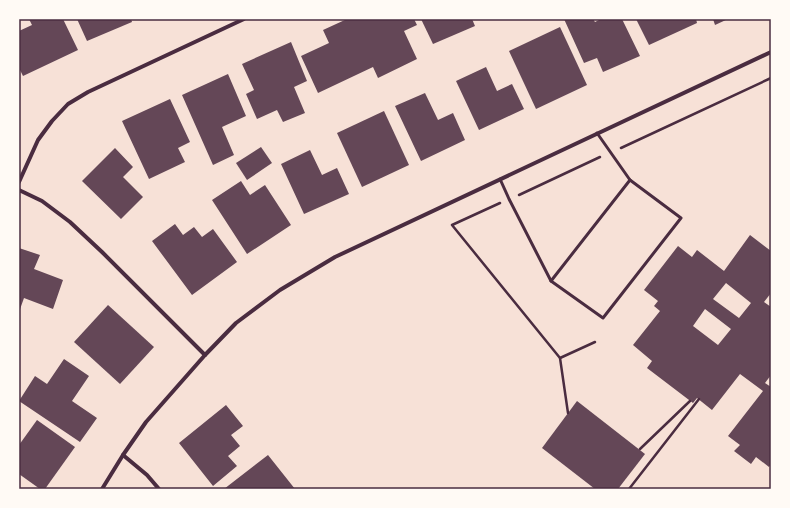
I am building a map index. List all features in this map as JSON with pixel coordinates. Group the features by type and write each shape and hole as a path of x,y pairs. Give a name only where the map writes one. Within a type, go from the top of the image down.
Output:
{"street":[{"path":"19,182 38,140 52,121 68,104 88,92 244,19"},
{"path":"102,489 146,422 205,355 236,323 280,290 334,257 771,52"},
{"path":"19,190 42,201 70,222 205,355"},
{"path":"123,455 147,475 159,489"}],"lane":[{"path":"500,179 550,282 603,318 681,218 630,180 597,133"},
{"path":"550,282 630,180"}],"path":[{"path":"568,413 560,358 452,225 771,78"},
{"path":"560,358 595,342"},
{"path":"629,489 699,399"},
{"path":"640,449 690,401"}],"building":[{"path":"29,19 63,19 78,50 23,76 19,68 19,31 32,25"},
{"path":"77,19 131,19 132,22 87,41"},
{"path":"347,19 414,19 417,25 404,31 417,59 378,78 373,67 318,93 301,56 329,43 323,30"},
{"path":"421,19 472,19 475,26 433,44"},
{"path":"564,19 593,19 595,22 601,19 622,19 640,56 603,72 597,58 584,63"},
{"path":"636,19 696,19 697,23 649,45"},
{"path":"713,19 728,19 715,25"},
{"path":"560,27 587,85 536,109 509,51"},
{"path":"291,42 307,81 294,87 305,113 283,122 277,110 257,119 246,94 254,90 242,64"},
{"path":"486,67 497,91 512,84 524,109 479,130 456,81"},
{"path":"228,74 246,116 222,127 234,155 213,165 182,95"},
{"path":"425,93 438,120 453,113 465,140 421,161 395,106"},
{"path":"170,99 190,142 178,148 185,162 149,179 122,121"},
{"path":"384,111 409,165 362,187 337,133"},
{"path":"261,147 272,163 247,180 236,163"},
{"path":"115,148 133,167 123,177 143,197 121,219 82,181"},
{"path":"310,150 322,175 337,168 349,194 304,214 281,164"},
{"path":"241,181 250,195 265,185 291,225 247,254 212,200"},
{"path":"175,224 183,235 194,227 202,237 213,229 237,262 192,295 152,241"},
{"path":"750,235 771,251 771,293 764,302 771,307 771,375 765,383 771,387 771,464 769,467 756,457 751,464 734,451 740,445 728,436 763,391 740,374 712,410 697,398 693,403 647,368 652,361 633,345 660,311 654,306 658,301 644,290 678,246 692,257 697,250 724,271","holes":["726,283 751,303 739,318 713,299","705,309 731,329 718,345 693,326"]},
{"path":"19,248 40,255 34,269 63,280 53,309 24,298 19,312"},
{"path":"108,305 154,347 120,384 74,342"},
{"path":"64,359 89,376 72,401 97,418 80,442 19,401 35,376 47,384"},
{"path":"577,401 645,454 618,489 595,489 542,448"},
{"path":"226,405 243,426 231,435 240,446 228,456 237,466 213,486 179,443"},
{"path":"37,420 75,447 45,489 40,489 19,474 19,445"},
{"path":"268,455 295,489 224,489"}]}
